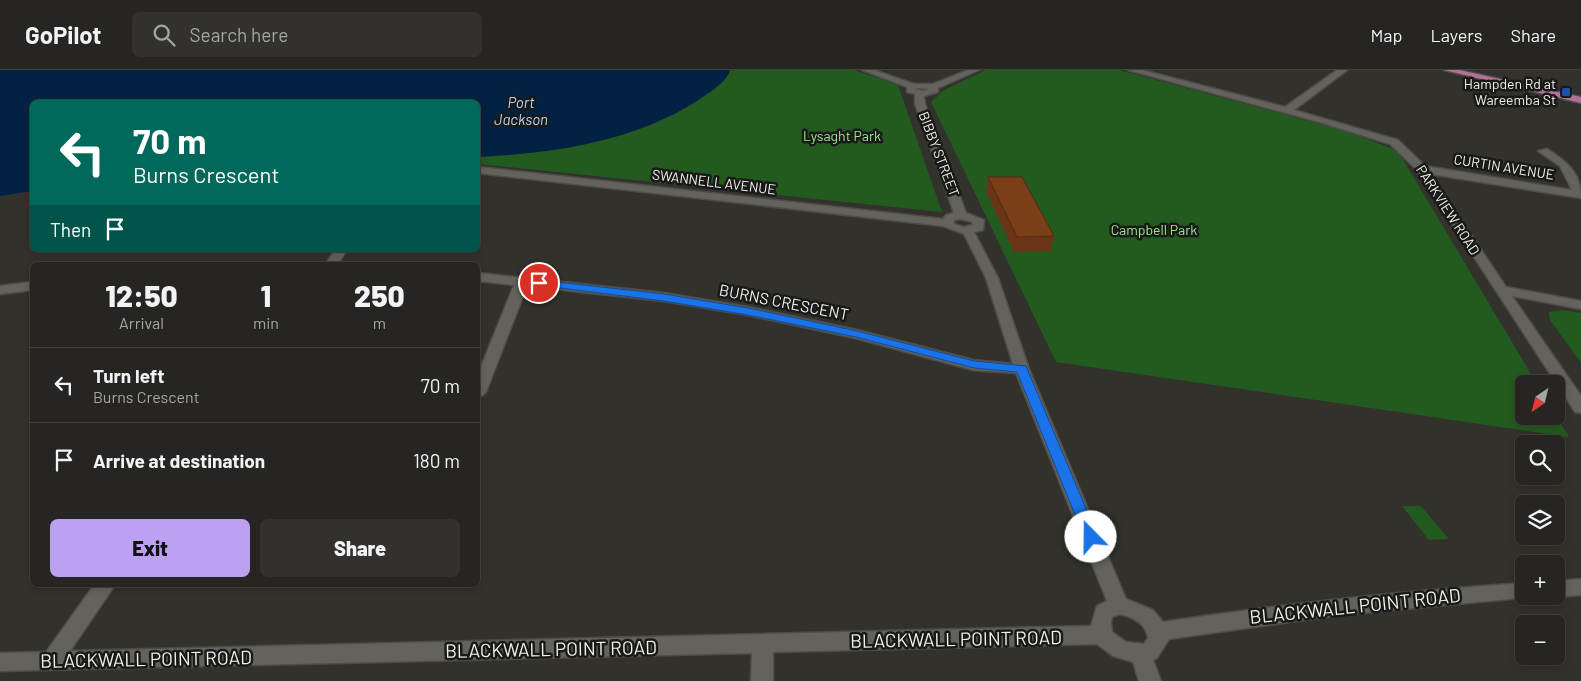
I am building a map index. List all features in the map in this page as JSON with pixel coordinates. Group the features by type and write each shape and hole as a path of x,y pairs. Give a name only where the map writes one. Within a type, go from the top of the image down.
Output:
{"main road":[{"path":"1448,70 1581,100"}],"street":[{"path":"866,70 916,90 924,85 933,87 975,70"},
{"name":"PARKVIEW ROAD","path":"1132,70 1286,110 1394,142 1411,156 1422,169 1581,408"},
{"path":"1286,110 1343,70"},
{"name":"BIBBY STREET","path":"916,90 961,215"},
{"path":"1543,150 1564,164 1580,194"},
{"name":"CURTIN AVENUE","path":"1422,169 1580,194"},
{"name":"SWANNELL AVENUE","path":"480,170 947,223 957,230 968,231"},
{"path":"947,223 950,217 961,215 971,216 980,222 976,229 968,231 992,278 1022,369 1119,606"},
{"name":"BURNS CRESCENT","path":"480,277 664,298 748,312 857,334 974,365 1022,369"},
{"path":"480,387 522,281"},
{"path":"0,290 30,286"},
{"path":"1501,290 1581,305"},
{"path":"51,661 103,587"},
{"path":"1565,588 1581,587"},
{"name":"BLACKWALL POINT ROAD","path":"1158,632 1252,617 1446,596 1515,592"},
{"path":"1119,606 1138,611 1147,616 1158,632 1159,640 1156,647 1150,652 1141,655 1132,654 1115,648 1103,635 1099,626 1100,618 1110,608 1119,606"},
{"name":"BLACKWALL POINT ROAD","path":"0,662 1103,635"},
{"path":"762,681 763,644"},
{"path":"1141,655 1150,681"}],"green space":[{"name":"Lysaght Park","path":"730,70 854,70 898,85 942,212 480,164 480,157 567,148 626,134 681,110 717,87"},
{"name":"Campbell Park","path":"986,70 1119,70 1346,131 1398,151 1532,375 1515,375 1515,425 1562,425 1569,437 1056,362 931,102 944,90"},
{"path":"1562,310 1581,313 1581,363 1550,320 1549,312"},
{"path":"1402,506 1421,506 1449,539 1429,540"}],"water":[{"name":"Port Jackson","path":"0,70 730,70 727,77 717,87 681,110 626,134 567,148 480,157 480,100 30,100 30,191 0,196"}],"building":[{"path":"988,177 1022,177 1054,236 1017,237"}],"place":[{"name":"Hampden Rd at Wareemba St","path":"1566,92"}],"route":[{"path":"539,283 664,298 748,312 857,334 974,365 1022,369 1091,537"}]}
